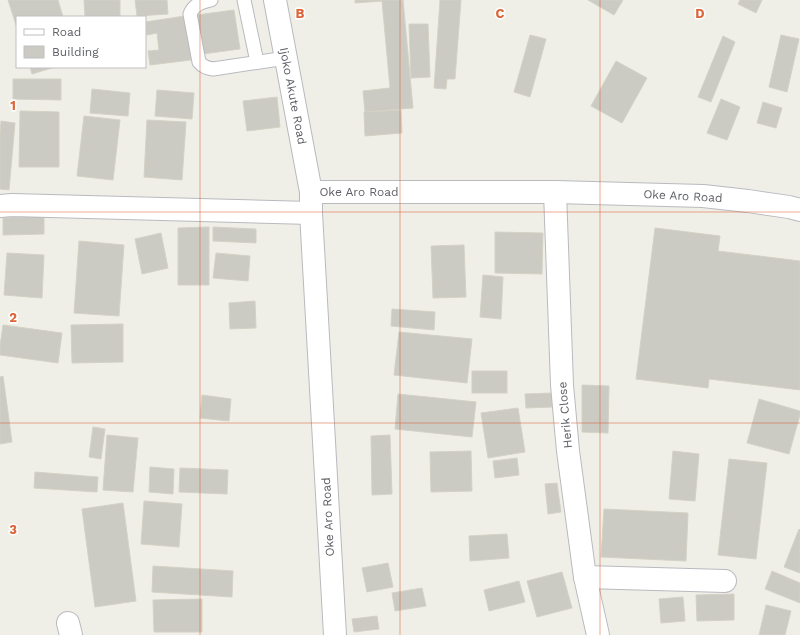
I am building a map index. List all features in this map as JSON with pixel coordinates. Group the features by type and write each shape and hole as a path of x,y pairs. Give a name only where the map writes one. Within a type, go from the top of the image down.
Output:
{"main road":[{"name":"Ijoko Akute Road","path":"275,0 311,202"},
{"name":"Oke Aro Road","path":"335,635 311,202 556,192 703,196 755,202 800,210"},
{"name":"Herik Close","path":"556,192 562,385 568,451 585,577 598,635"},
{"path":"0,206 311,202"},
{"path":"585,577 725,580"}],"lane":[{"path":"211,0 198,4 190,14 199,62 201,65 213,69 286,58"},
{"path":"244,0 257,62"}],"building":[{"path":"8,0 58,0 63,16 16,16 16,25"},
{"path":"84,0 120,0 120,16 85,16"},
{"path":"135,0 167,0 168,14 137,16"},
{"path":"355,0 403,0 413,108 365,112 363,91 390,88 382,1 355,3"},
{"path":"440,0 461,0 455,79 447,79 446,89 434,88"},
{"path":"588,0 623,0 614,15"},
{"path":"740,0 762,0 756,13 738,4"},
{"path":"234,10 240,49 203,54 197,15"},
{"path":"185,16 191,60 150,65 148,51 159,50 157,33 147,35 146,22"},
{"path":"409,24 428,24 430,77 411,78"},
{"path":"530,35 546,39 530,97 514,92"},
{"path":"781,35 799,39 787,92 769,87"},
{"path":"723,36 735,42 711,102 698,97"},
{"path":"616,61 647,78 622,123 591,106"},
{"path":"30,68 52,68 32,74"},
{"path":"13,79 61,79 61,100 13,99"},
{"path":"92,89 130,93 128,116 90,113"},
{"path":"157,90 194,93 192,119 155,116"},
{"path":"277,97 280,127 247,131 243,101"},
{"path":"721,99 740,107 727,140 707,133"},
{"path":"763,102 782,108 776,128 757,123"},
{"path":"401,110 402,133 365,136 364,112"},
{"path":"20,111 59,112 59,167 19,167"},
{"path":"84,116 120,120 113,180 77,176"},
{"path":"147,120 186,122 182,180 144,177"},
{"path":"1,121 15,123 9,190 0,189"},
{"path":"44,216 44,234 3,235 3,218"},
{"path":"209,227 209,285 178,285 178,228"},
{"path":"213,227 256,229 256,243 213,241"},
{"path":"655,228 720,236 718,251 800,261 800,390 709,379 708,388 636,379"},
{"path":"495,232 543,233 542,274 495,273"},
{"path":"161,233 168,268 142,274 135,239"},
{"path":"79,241 124,245 119,316 74,313"},
{"path":"464,245 466,297 433,298 431,246"},
{"path":"7,253 44,255 42,298 4,295"},
{"path":"216,253 250,256 248,281 213,278"},
{"path":"483,275 503,277 501,319 480,317"},
{"path":"255,301 256,328 230,329 229,303"},
{"path":"392,309 435,312 434,330 391,326"},
{"path":"123,324 123,362 72,363 71,325"},
{"path":"3,325 62,333 58,363 0,355"},
{"path":"399,332 472,339 467,383 394,375"},
{"path":"472,371 507,371 507,393 472,393"},
{"path":"3,376 12,442 0,444 0,377"},
{"path":"582,385 609,386 608,433 582,432"},
{"path":"552,393 552,407 526,408 525,394"},
{"path":"398,394 476,402 472,437 395,429"},
{"path":"202,395 231,399 229,421 200,418"},
{"path":"759,399 800,411 789,454 747,443"},
{"path":"518,408 525,452 488,458 481,413"},
{"path":"93,427 105,429 101,459 89,457"},
{"path":"107,435 138,438 133,492 103,490"},
{"path":"390,435 392,494 372,495 371,436"},
{"path":"471,451 472,491 431,492 430,452"},
{"path":"673,451 699,454 695,501 669,499"},
{"path":"517,458 519,475 495,478 493,461"},
{"path":"729,459 767,463 756,559 718,555"},
{"path":"150,467 174,469 173,494 149,492"},
{"path":"180,468 228,470 227,494 179,492"},
{"path":"35,472 98,477 97,492 34,488"},
{"path":"557,483 561,512 548,514 545,484"},
{"path":"144,501 182,504 179,547 141,544"},
{"path":"123,503 136,601 95,607 82,509"},
{"path":"604,509 688,513 686,561 601,557"},
{"path":"799,529 800,530 800,573 784,567"},
{"path":"507,534 509,558 470,561 469,536"},
{"path":"388,563 393,587 367,592 362,568"},
{"path":"153,566 233,571 232,597 152,592"},
{"path":"772,571 800,583 800,603 765,589"},
{"path":"562,572 572,608 537,617 527,581"},
{"path":"519,581 525,602 489,611 484,590"},
{"path":"422,588 426,606 395,611 392,593"},
{"path":"734,594 734,620 697,621 696,595"},
{"path":"683,597 685,621 661,623 659,599"},
{"path":"202,599 202,632 154,632 153,600"},
{"path":"766,605 791,611 785,635 759,635"},
{"path":"377,616 379,629 354,632 352,619"}]}
